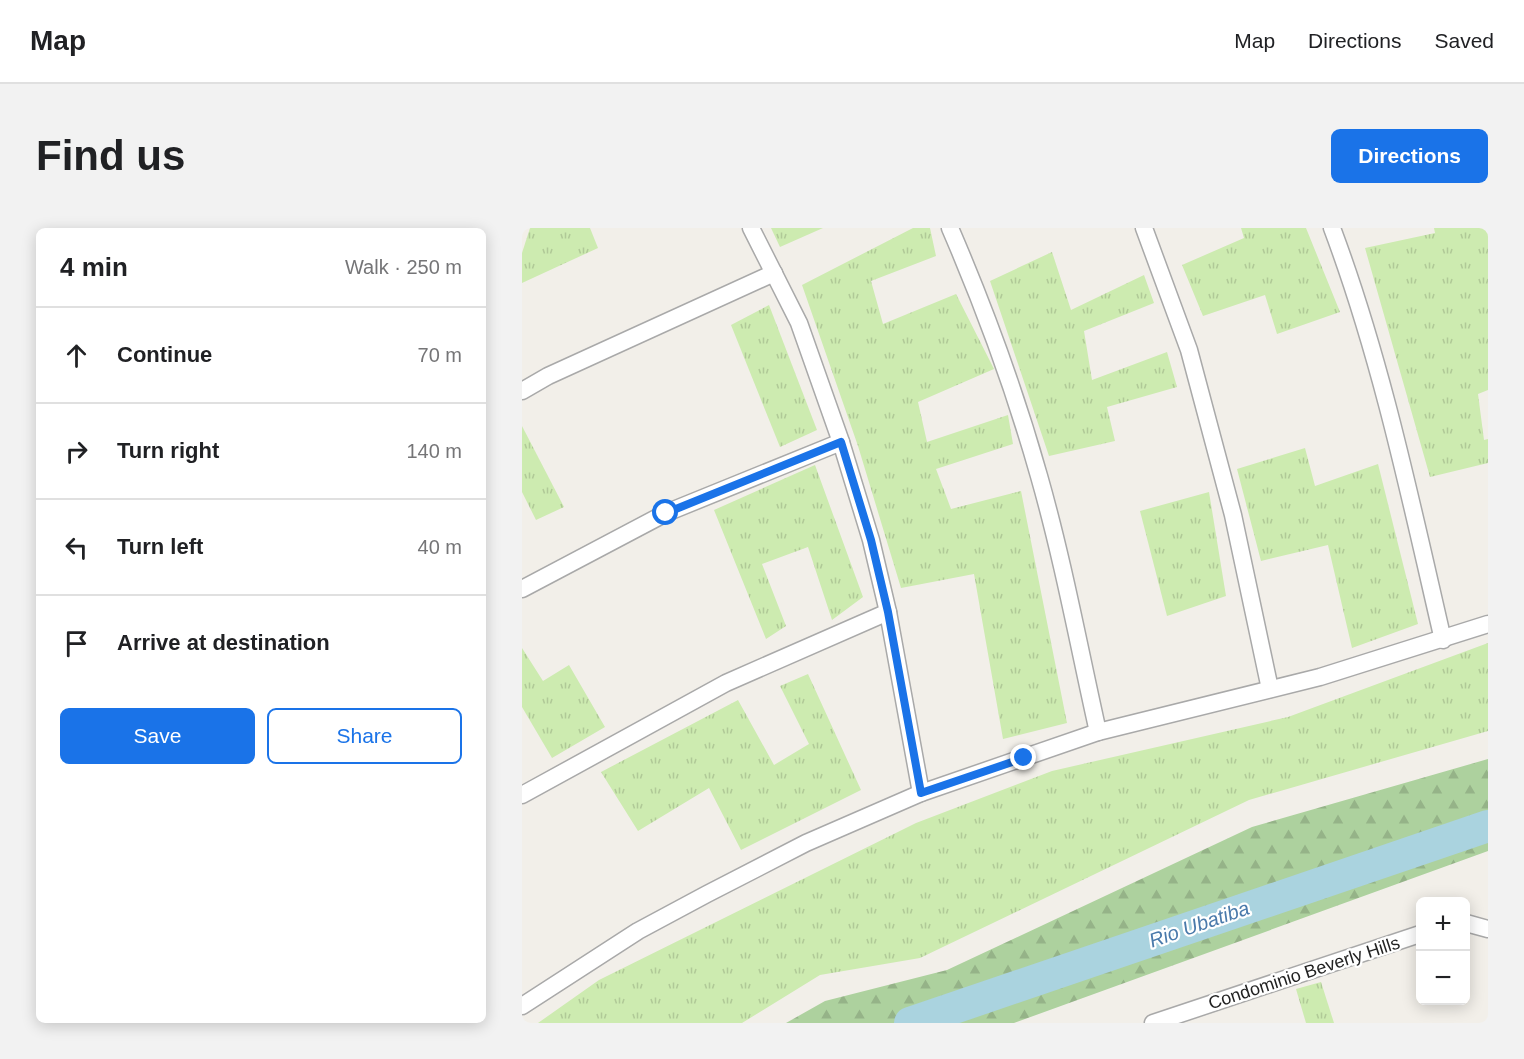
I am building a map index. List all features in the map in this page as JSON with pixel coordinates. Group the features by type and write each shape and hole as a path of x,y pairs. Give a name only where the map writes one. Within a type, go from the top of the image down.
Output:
{"street":[{"path":"751,228 799,324 841,442 871,540 888,612 921,793"},
{"path":"950,228 1014,392 1040,477 1098,732"},
{"path":"1144,228 1189,350 1233,515 1270,689"},
{"path":"1332,228 1359,305 1396,439 1443,640"},
{"path":"522,391 548,376 774,273"},
{"path":"522,379 548,376"},
{"path":"522,589 666,513 841,442"},
{"path":"522,795 726,683 888,612"},
{"path":"522,1006 638,931 707,894 806,843 921,793 1098,732 1320,677 1488,624"},
{"path":"1470,924 1488,929"},
{"name":"Condominio Beverly Hills","path":"1153,1023 1416,935"}],"green space":[{"path":"530,228 590,228 598,248 522,283 522,253"},
{"path":"771,228 823,228 780,247"},
{"path":"913,228 930,228 936,256 871,281 883,324 956,294 994,369 918,402 927,442 1008,415 1013,444 936,469 951,509 1021,491 1067,723 1003,739 974,574 901,588 858,446 802,285"},
{"path":"1241,228 1306,228 1340,312 1277,334 1265,295 1203,316 1182,265 1244,238"},
{"path":"1434,228 1488,228 1488,390 1478,394 1484,440 1488,439 1488,463 1430,477 1365,248 1435,233"},
{"path":"1052,252 1071,310 1144,275 1154,303 1084,331 1092,380 1167,352 1177,387 1107,407 1115,441 1049,456 990,281"},
{"path":"769,305 817,430 780,447 731,325"},
{"path":"522,426 564,507 536,520 522,492"},
{"path":"1305,448 1315,486 1378,464 1418,624 1352,648 1328,545 1261,561 1237,469"},
{"path":"815,465 863,597 832,620 808,547 762,564 786,626 766,639 714,510"},
{"path":"1209,492 1226,596 1167,616 1140,511"},
{"path":"1488,643 1488,731 1249,800 920,958 820,975 742,1023 538,1023 599,980 916,823 1052,771 1288,717"},
{"path":"522,648 543,681 569,665 605,727 552,758 522,707"},
{"path":"808,674 861,790 741,850 709,788 638,831 601,772 738,700 774,765 809,744 780,686"},
{"path":"1488,759 1488,851 1014,1023 786,1023 825,1001 947,970 1252,827"},
{"path":"1321,982 1334,1023 1306,1023 1296,989"}],"waterway":[{"name":"Rio Ubatiba","path":"910,1023 1488,826"}],"route":[{"path":"666,513 841,442 871,540 888,612 921,793 1024,758"}]}
